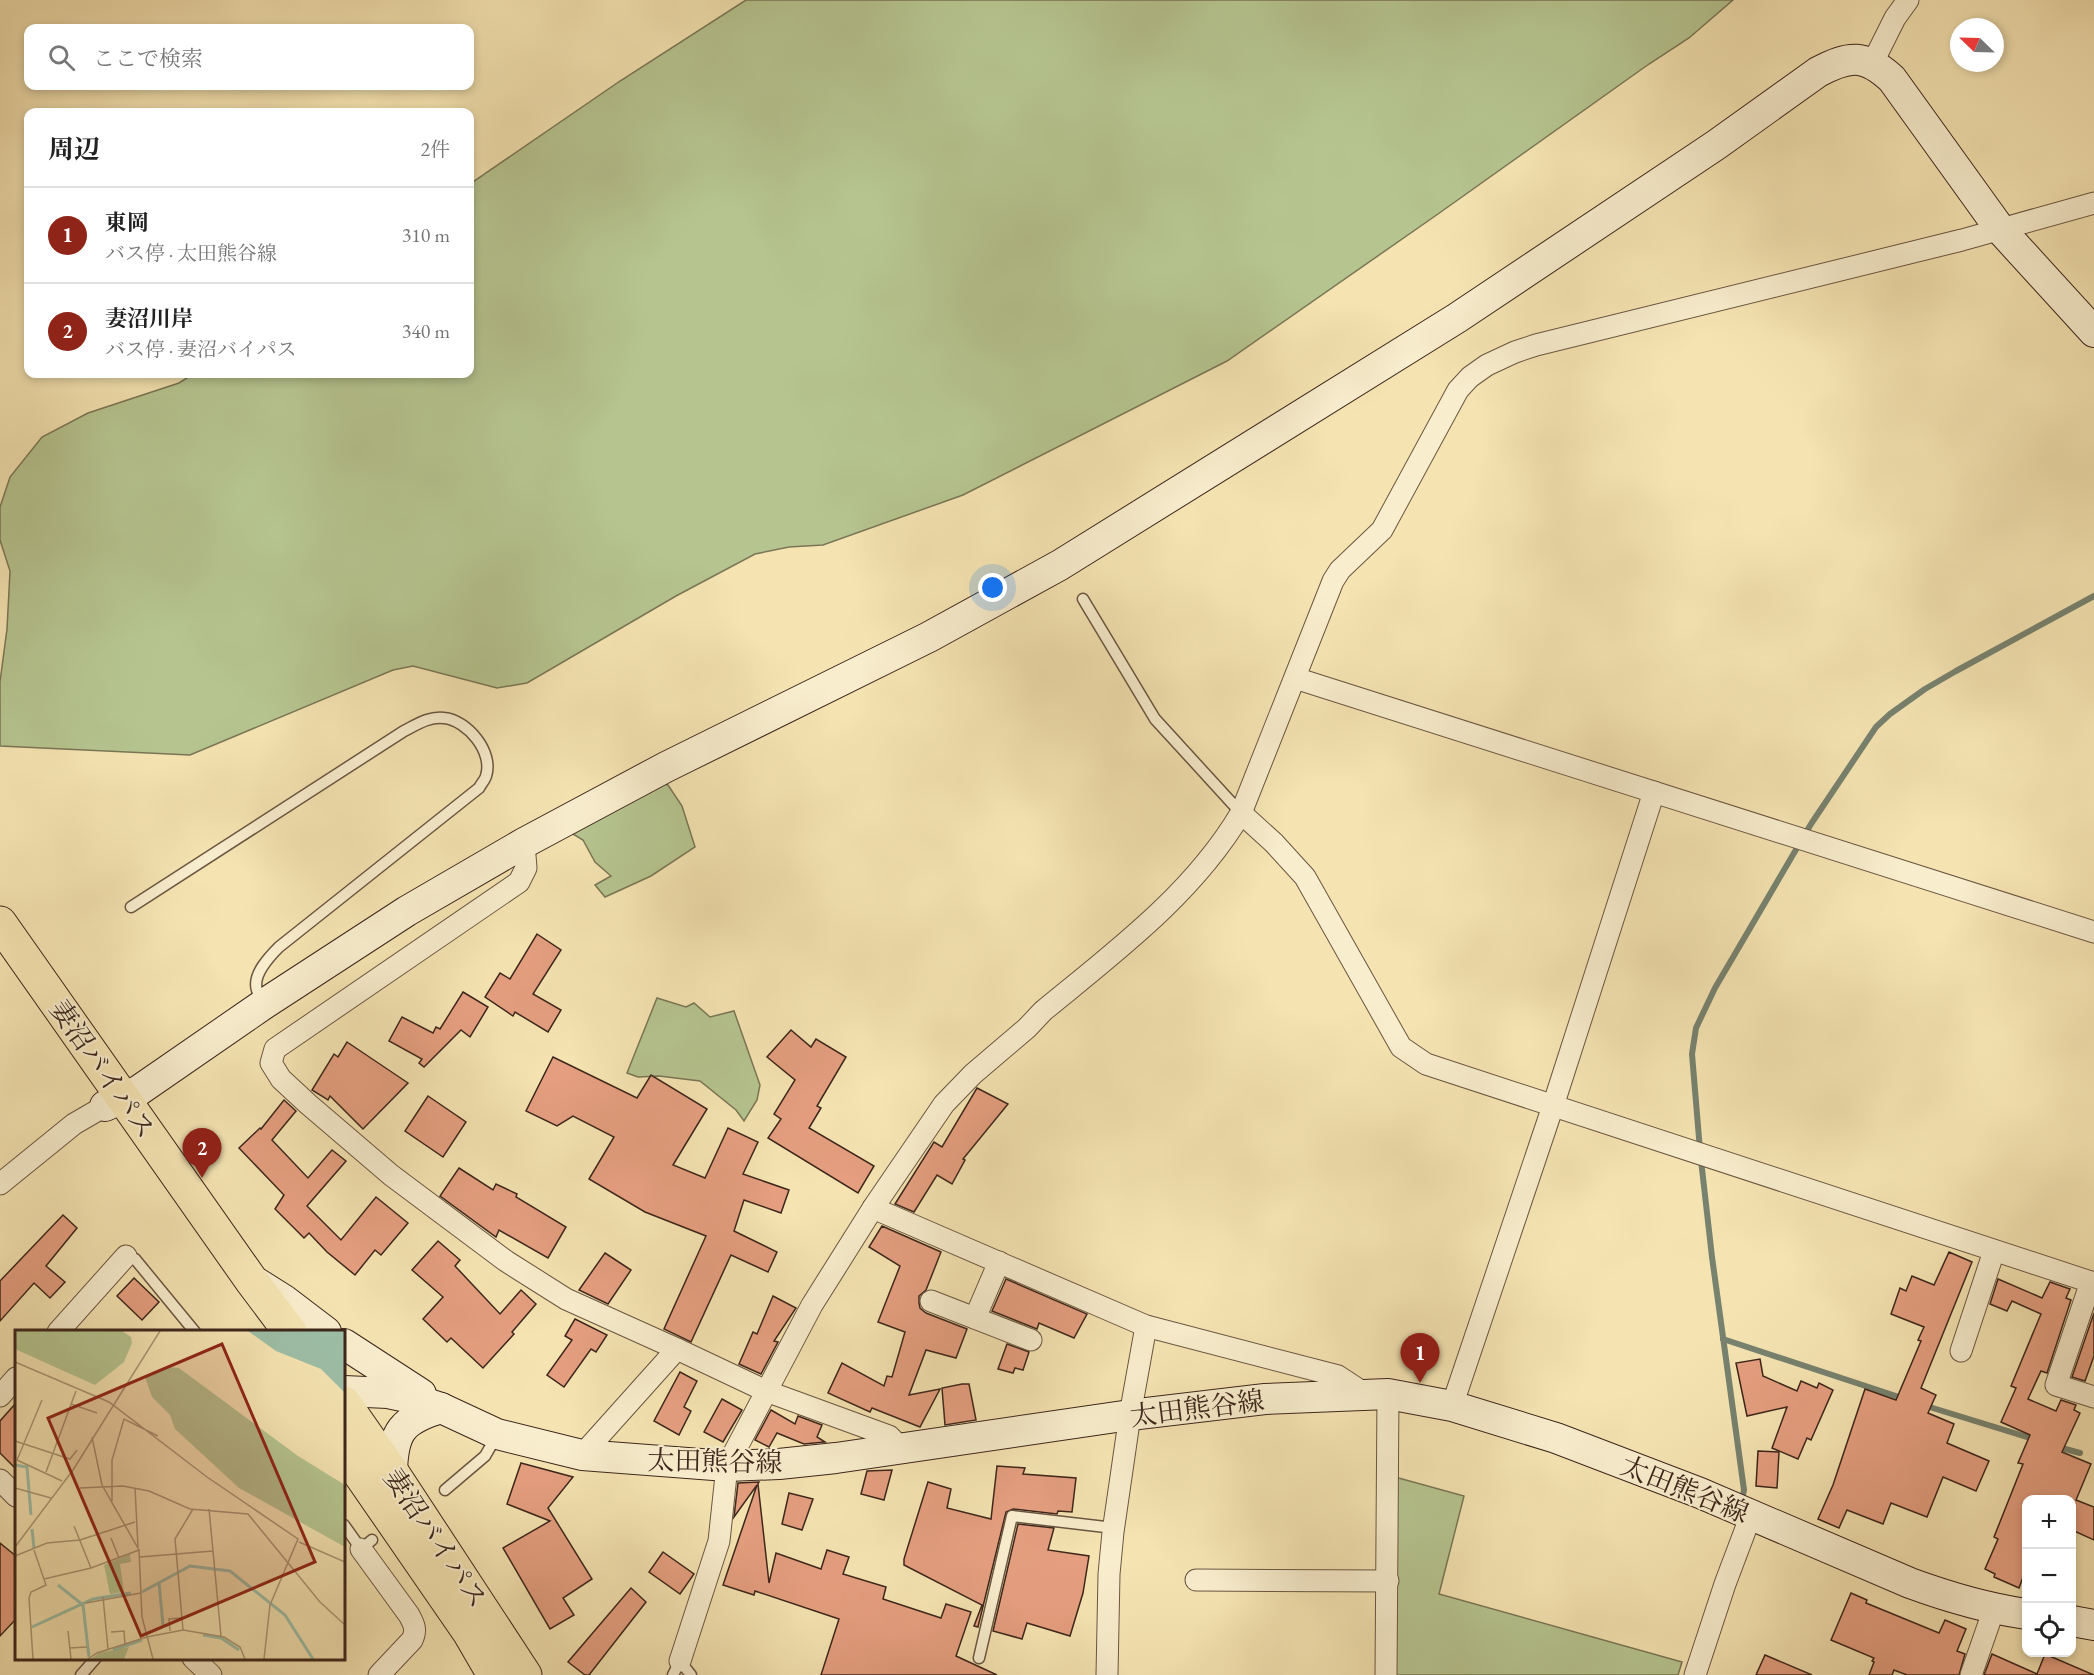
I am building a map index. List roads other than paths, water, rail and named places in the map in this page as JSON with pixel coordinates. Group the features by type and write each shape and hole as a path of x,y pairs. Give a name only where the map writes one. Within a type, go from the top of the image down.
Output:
{"highway":[{"name":"妻沼バイパス","path":"0,923 260,1330"},
{"name":"妻沼バイパス","path":"0,959 108,1093 288,1330"},
{"name":"妻沼バイパス","path":"345,1404 525,1675"},
{"name":"妻沼バイパス","path":"345,1452 469,1632 494,1675"}],"street":[{"path":"1873,62 1894,18 1908,0"},
{"path":"0,1184 108,1093 138,1091 264,1004 407,911 524,843 666,767 929,637 1029,583 1162,503 1457,318 1716,145 1818,72 1845,61 1873,62 1892,79 2000,229 2094,332"},
{"path":"682,1670 719,1541 727,1466 812,1305 873,1208 944,1104 973,1074 1028,1028 1043,1011 1155,917 1191,879 1228,834 1241,813 1333,581 1340,570 1382,530 1449,405 1470,377 1487,364 1515,351 1536,345 2000,229 2094,202"},
{"path":"1295,678 2094,932"},
{"path":"1452,1406 1553,1106 1654,792"},
{"path":"1241,813 1274,843 1305,877 1401,1047 1426,1064 2092,1283 2056,1385 2094,1397"},
{"path":"524,843 526,868 519,882 275,1049 271,1063 281,1078 301,1098 391,1175 506,1261 566,1299 677,1348 766,1391 889,1436 902,1449"},
{"path":"873,1208 1146,1326 1338,1376 1378,1394 1388,1581 1386,1675"},
{"path":"1961,1351 1994,1251"},
{"path":"60,1330 126,1256"},
{"path":"975,1318 999,1262"},
{"path":"251,1280 284,1300 323,1330"},
{"path":"931,1301 1031,1340"},
{"path":"1107,1675 1109,1574 1114,1528 1130,1415 1146,1326"},
{"path":"345,1345 441,1408"},
{"path":"582,1455 677,1348"},
{"path":"0,1396 15,1378"},
{"name":"太田熊谷線","path":"345,1391 388,1393 441,1408 497,1434 582,1455 727,1466 779,1464 902,1449 1130,1415 1265,1399 1378,1394 1452,1406 1556,1437 1700,1493 1944,1596 1994,1609 2022,1613"},
{"path":"392,1472 393,1449 399,1432 422,1414 441,1408"},
{"path":"0,1480 15,1495"},
{"path":"1695,1675 1751,1515"},
{"path":"366,1545 415,1625 412,1640 379,1675"},
{"path":"1196,1580 1388,1581"},
{"path":"1971,1675 1994,1609"},
{"path":"2076,1622 2094,1625"},
{"path":"194,1660 211,1675"}],"lane":[{"path":"1083,598 1155,719 1241,813"},
{"path":"131,907 404,731 424,720 442,717 459,721 472,733 485,755 487,775 479,788 279,947 263,966 256,981 256,988 264,1004"},
{"path":"126,1256 135,1259 193,1330"},
{"path":"445,1490 485,1456 497,1434"},
{"path":"979,1658 1012,1516 1114,1528"},
{"path":"345,1526 366,1545"},
{"path":"81,1675 95,1660"}],"waterway":[{"path":"1700,1150 1692,1054 1696,1028 1715,988 1811,824 1876,727 1925,689 2094,596"},
{"path":"1701,1160 1744,1490 1742,1500"},
{"path":"1723,1339 1905,1399"},
{"path":"1923,1405 2037,1440"},
{"path":"2058,1447 2080,1453"}],"place":[{"name":"妻沼川岸","path":"202,1178"},
{"name":"東岡","path":"1420,1383"}]}
